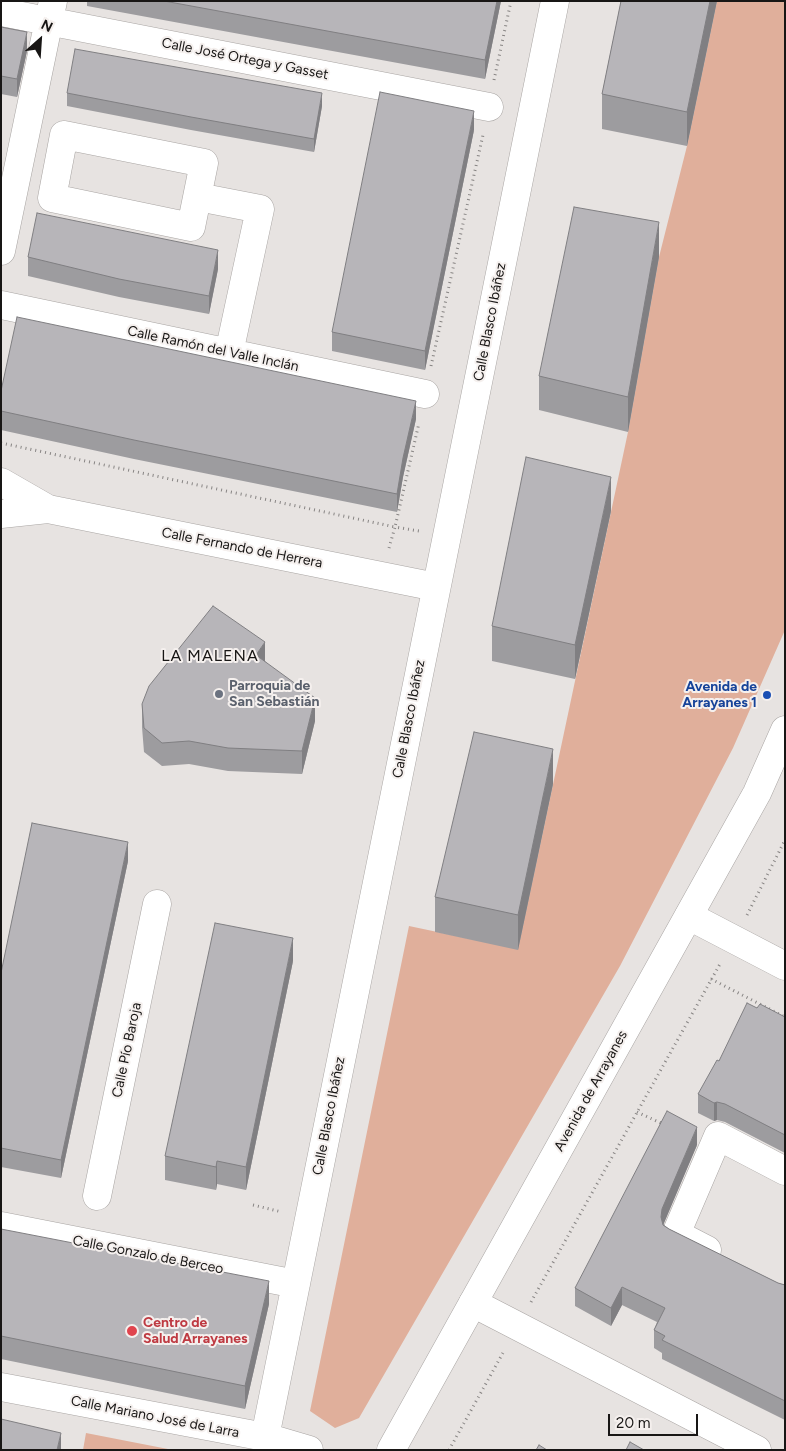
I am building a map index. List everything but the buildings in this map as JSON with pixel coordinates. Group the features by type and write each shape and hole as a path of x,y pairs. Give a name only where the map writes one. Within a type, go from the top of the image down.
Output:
{"street":[{"name":"Calle Blasco Ibáñez","path":"265,1438 555,1"},
{"name":"Calle José Ortega y Gasset","path":"1,12 50,11 489,107"},
{"path":"1,251 10,161 50,11"},
{"path":"64,135 204,163 198,197 191,227 52,198 64,135"},
{"path":"10,161 57,170"},
{"path":"198,197 260,209 229,353"},
{"name":"Calle Ramón del Valle Inclán","path":"1,305 425,394"},
{"name":"Calle Fernando de Herrera","path":"1,482 48,509"},
{"name":"Calle Fernando de Herrera","path":"1,514 48,509 436,587"},
{"name":"Avenida de Arrayanes","path":"391,1450 757,793 785,730"},
{"name":"Calle Pío Baroja","path":"97,1196 157,904"},
{"path":"689,916 785,966"},
{"path":"726,1259 676,1234 718,1136 785,1171"},
{"name":"Calle Gonzalo de Berceo","path":"1,1226 296,1284"},
{"path":"473,1303 757,1450"},
{"name":"Calle Mariano José de Larra","path":"1,1387 265,1438 309,1450"}],"path":[{"path":"449,1450 756,899 785,840"},
{"path":"711,979 785,1017"},
{"path":"637,1112 671,1128"}],"shaded area":[{"path":"717,1 785,1 785,630 733,748 620,966 359,1418 335,1428 310,1411 409,926 518,949 628,432 659,257 687,146"},
{"path":"86,1433 173,1450 83,1450"}],"place":[{"name":"Parroquia de San Sebastián","path":"219,694"},
{"name":"Avenida de Arrayanes 1","path":"767,695"},
{"name":"Centro de Salud Arrayanes","path":"132,1331"}],"district":[{"name":"LA MALENA","path":"210,656"}]}
